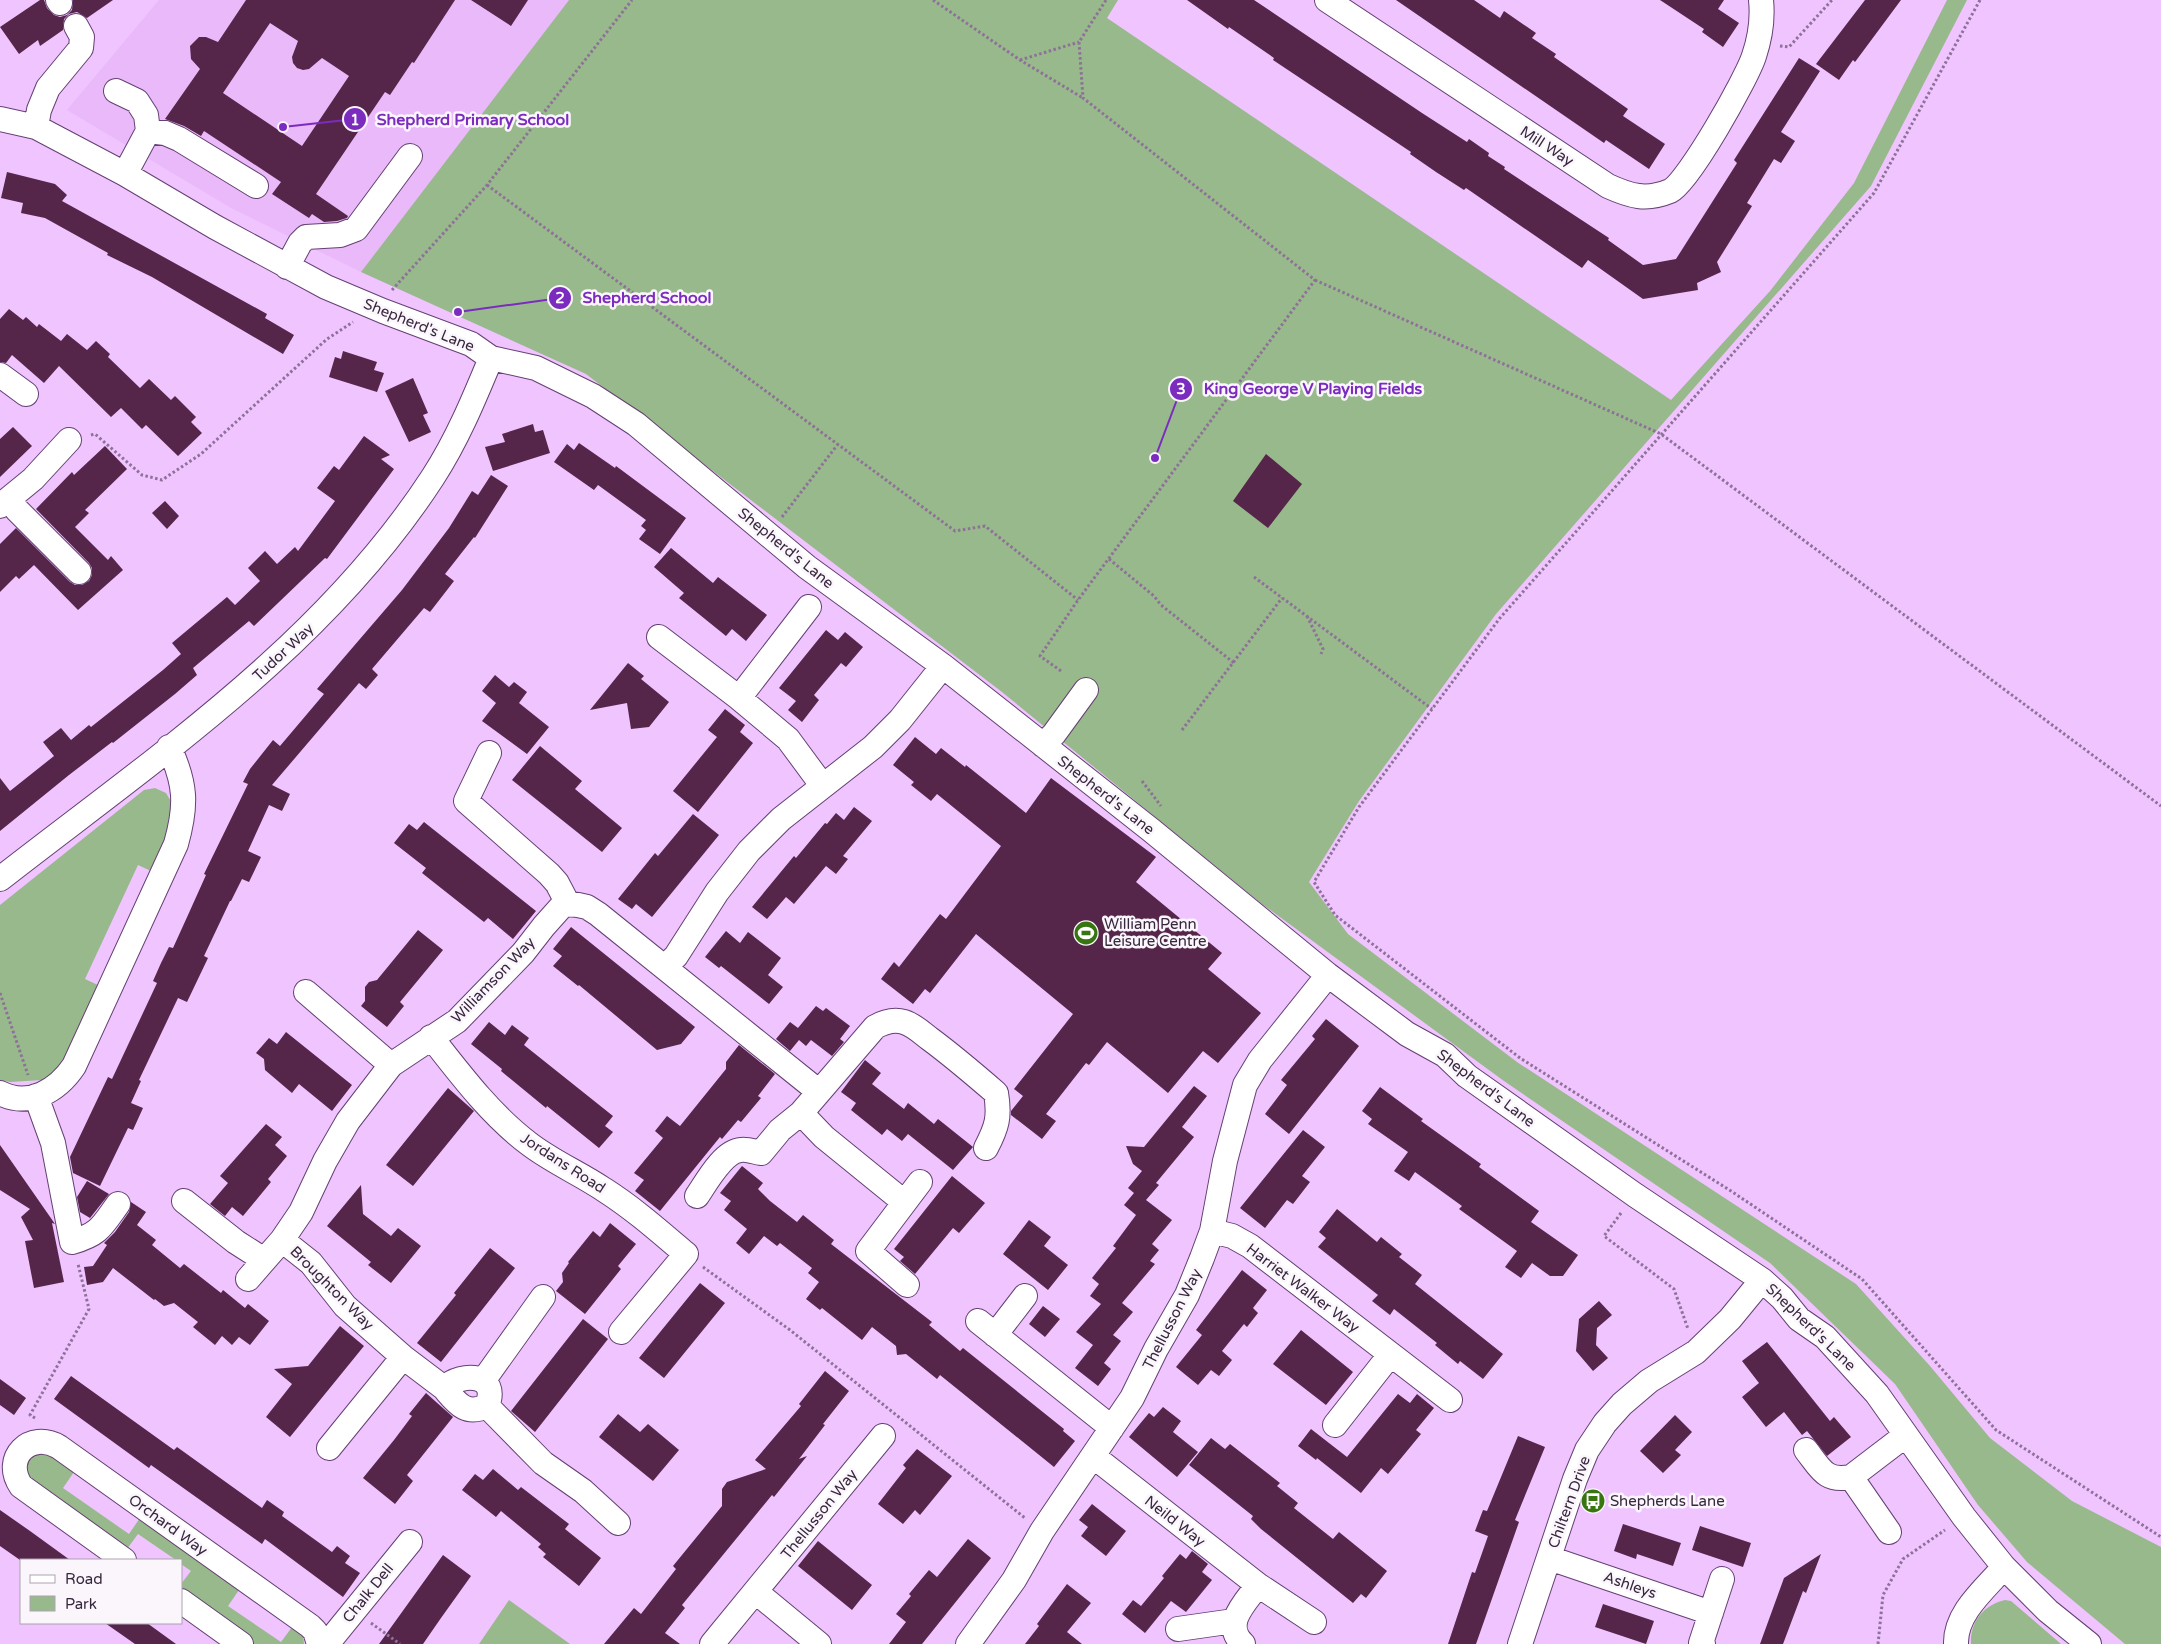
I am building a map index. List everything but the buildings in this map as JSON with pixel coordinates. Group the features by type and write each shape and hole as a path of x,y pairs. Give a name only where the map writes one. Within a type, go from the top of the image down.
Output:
{"street":[{"name":"Mill Way","path":"1326,0 1608,186 1631,197 1652,196 1672,191 1687,175 1740,87 1753,58 1758,41 1762,11 1761,0"},
{"path":"36,128 39,110 48,88 81,48 82,37 76,26"},
{"path":"116,91 137,101 146,115 148,130 125,174"},
{"name":"Shepherd's Lane","path":"0,119 36,128 125,174 287,267 383,311 471,344 491,358 536,368 600,401 636,424 806,567 943,666 1151,830 1328,975 1407,1034 1445,1055 1467,1076 1635,1195 1762,1280 1782,1298 1799,1319 1825,1337 1877,1394 1964,1517 2004,1567 2048,1611 2089,1644"},
{"path":"148,130 165,133 179,139 256,186"},
{"path":"287,267 300,243 306,237 340,235 356,229 410,156"},
{"name":"Tudor Way","path":"0,879 252,680 305,632 357,578 399,526 434,476 469,412 491,358"},
{"path":"0,375 26,394"},
{"path":"69,440 33,479 5,502 17,510 79,572"},
{"path":"739,698 809,607"},
{"path":"659,637 739,698 788,740 822,786"},
{"path":"665,967 676,956 717,892 749,851 781,819 874,747 900,720 943,666"},
{"path":"1043,746 1086,690"},
{"path":"0,1094 14,1098 36,1096 56,1087 66,1079 74,1066 176,844 181,824 183,787 178,768 169,747"},
{"path":"490,753 466,801 549,874 568,904 587,907 598,914 818,1091"},
{"name":"Williamson Way","path":"248,1279 282,1240 301,1212 325,1161 348,1121 391,1065 457,1021 523,953 556,911 568,904"},
{"name":"Thellusson Way","path":"968,1644 1014,1580 1042,1531 1132,1398 1156,1349 1187,1295 1212,1231 1227,1152 1245,1085 1260,1060 1328,975"},
{"path":"306,992 391,1065"},
{"path":"696,1196 730,1153 741,1150 761,1153 780,1130 801,1113 875,1027 883,1022 902,1021 911,1025 955,1058 996,1093 998,1114 996,1130 986,1148"},
{"name":"Jordans Road","path":"431,1037 470,1086 505,1123 529,1144 604,1189 649,1222 686,1254"},
{"path":"36,1096 52,1144 72,1242 98,1232 118,1204"},
{"path":"801,1113 824,1137 904,1202"},
{"path":"907,1284 868,1250 920,1182"},
{"path":"184,1201 236,1242 264,1260"},
{"name":"Harriet Walker Way","path":"1212,1231 1232,1236 1250,1246 1450,1400"},
{"name":"Broughton Way","path":"282,1240 311,1263 345,1306 403,1357 444,1388 462,1407 473,1411 487,1406"},
{"path":"621,1332 686,1254"},
{"name":"Chiltern Drive","path":"1520,1644 1575,1479 1587,1450 1605,1423 1622,1404 1649,1381 1696,1352 1730,1319 1762,1280"},
{"path":"1025,1296 987,1328 1112,1428"},
{"path":"483,1381 543,1297"},
{"path":"1335,1425 1390,1355"},
{"path":"329,1448 403,1357"},
{"path":"444,1388 462,1378 470,1377 483,1381 488,1388 489,1394 487,1406 543,1463 583,1492 618,1522"},
{"path":"1806,1450 1826,1475 1837,1480 1851,1477 1906,1435"},
{"name":"Thellusson Way","path":"712,1644 883,1436"},
{"name":"Orchard Way","path":"123,1559 25,1490 7,1466 30,1443 45,1441 59,1447 310,1626 315,1631 319,1644"},
{"name":"Neild Way","path":"1093,1456 1258,1585 1314,1622"},
{"path":"1851,1477 1889,1532"},
{"name":"Chalk Dell","path":"328,1644 410,1542"},
{"name":"Ashleys","path":"1549,1558 1711,1613"},
{"path":"1956,1644 1957,1628 1965,1613 2004,1567"},
{"path":"1702,1643 1722,1579"},
{"path":"1243,1644 1236,1634 1234,1621 1236,1614 1258,1585"},
{"path":"756,1592 819,1644"},
{"path":"182,1602 241,1644"},
{"path":"1178,1629 1234,1621"}],"path":[{"path":"392,291 487,185 632,0"},
{"path":"933,0 1020,60 1083,98 1315,280 1662,434 2161,806"},
{"path":"1083,98 1079,42 1106,0"},
{"path":"1758,41 1789,48 1832,0"},
{"path":"1980,0 1874,193 1500,618 1359,807 1314,882 1336,915 1520,1058 1731,1191 1862,1279 1996,1430 2161,1537"},
{"path":"1020,60 1079,42"},
{"path":"487,185 955,531 986,526 1078,600"},
{"path":"1061,671 1040,656 1078,600 1315,280"},
{"path":"69,440 96,434 142,475 162,480 201,454 327,339 354,321"},
{"path":"768,536 838,444"},
{"path":"1108,559 1154,596 1161,605 1234,663"},
{"path":"1254,577 1432,709"},
{"path":"1182,730 1282,598"},
{"path":"1307,616 1323,649 1321,654"},
{"path":"1142,781 1164,812"},
{"path":"0,993 36,1096"},
{"path":"1635,1195 1604,1236 1674,1289 1696,1352"},
{"path":"38,1420 30,1414 89,1308 72,1242"},
{"path":"686,1254 790,1330 1042,1531"},
{"path":"1878,1644 1883,1595 1903,1559 1964,1517"},
{"path":"354,1612 400,1644"}],"shaded area":[{"path":"159,0 569,0 361,272 231,208 67,110"}],"green space":[{"path":"569,0 1118,0 1107,18 1671,400 1770,291 1854,183 1947,0 1967,0 1871,186 1496,614 1359,801 1309,882 1348,934 1517,1062 1856,1284 1930,1366 1990,1438 2072,1501 2161,1547 2161,1644 2125,1644 2027,1562 1978,1505 1895,1384 1770,1263 1504,1081 1262,904 1002,692 586,374 361,272"},
{"path":"155,788 166,793 172,803 162,855 153,872 138,865 85,979 100,986 58,1071 42,1080 10,1082 0,1080 0,905 144,790"},
{"path":"43,1450 76,1469 63,1488 129,1534 142,1515 241,1587 228,1606 281,1642 295,1623 303,1633 304,1644 254,1644 182,1593 182,1583 191,1571 182,1565 182,1559 175,1559 138,1534 124,1553 32,1487 23,1464 26,1458"},
{"path":"509,1600 570,1644 479,1644"},
{"path":"2011,1601 2061,1644 1971,1644 1973,1628 1980,1615 1997,1602"}],"place":[{"name":"Shepherd Primary School","path":"283,127"},
{"name":"Shepherd School","path":"458,312"},
{"name":"King George V Playing Fields","path":"1155,458"},
{"name":"William Penn Leisure Centre","path":"1086,933"},
{"name":"Shepherds Lane","path":"1593,1501"}]}
